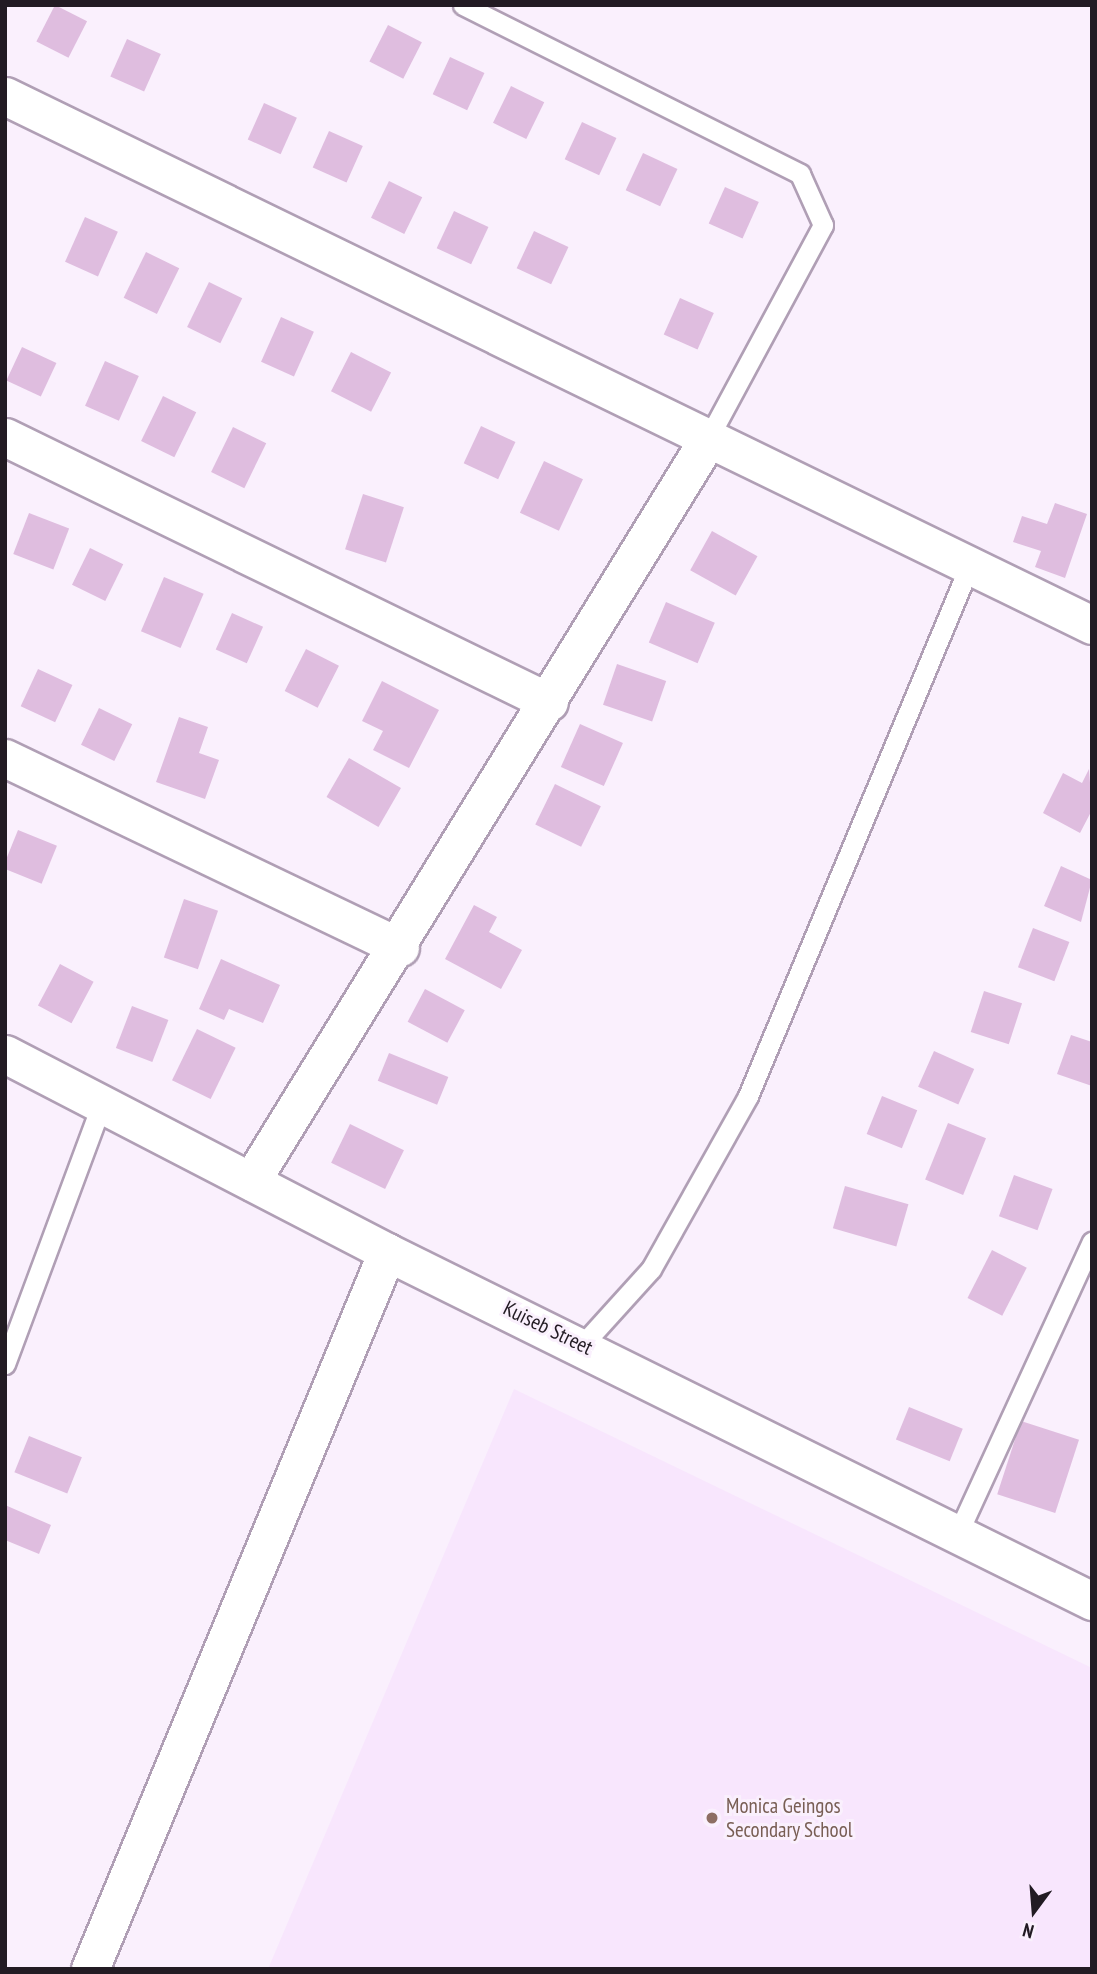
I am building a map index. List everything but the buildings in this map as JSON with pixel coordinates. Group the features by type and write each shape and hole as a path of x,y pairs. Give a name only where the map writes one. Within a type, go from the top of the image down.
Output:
{"street":[{"path":"5,96 1092,625"},
{"path":"5,437 549,702"},
{"path":"251,1181 400,947 708,439"},
{"path":"5,758 400,947"},
{"name":"Kuiseb Street","path":"5,1054 387,1252 583,1344 1092,1601"},
{"path":"90,1969 387,1252"}],"lane":[{"path":"463,5 800,174 823,225 708,439"},
{"path":"583,1344 651,1269 748,1096 969,566"},
{"path":"5,1364 102,1103"},
{"path":"957,1535 1092,1242"}],"shaded area":[{"name":"Monica Geingos Secondary School","path":"514,1389 1092,1668 1092,1969 268,1969"}],"place":[{"name":"Monica Geingos Secondary School","path":"712,1818"}]}
